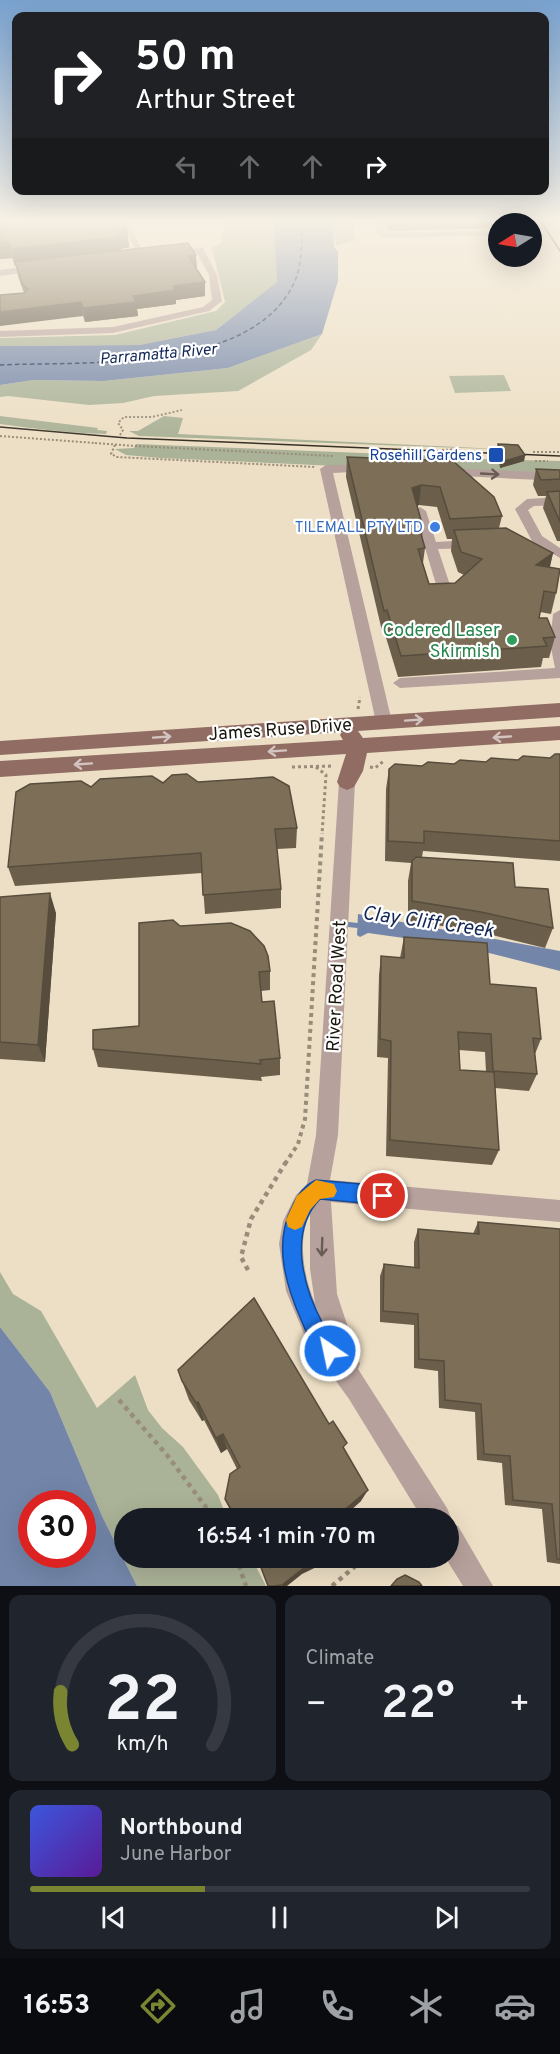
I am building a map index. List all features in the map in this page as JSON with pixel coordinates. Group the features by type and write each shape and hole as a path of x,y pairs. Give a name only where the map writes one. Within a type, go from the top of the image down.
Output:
{"main road":[{"name":"James Ruse Drive","path":"0,748 560,710"},
{"path":"311,758 337,764 347,782 356,770 357,747 350,735 334,725"},
{"name":"James Ruse Drive","path":"0,769 311,758 357,747 560,733"}],"street":[{"path":"0,334 113,330 206,309 217,301 216,294"},
{"path":"384,722 327,472 385,470"},
{"path":"432,471 560,477"},
{"path":"560,501 531,502 521,508 537,538 560,554"},
{"path":"420,511 445,591"},
{"path":"431,546 484,543"},
{"path":"560,614 557,624 560,665"},
{"path":"400,683 560,673"},
{"name":"River Road West","path":"347,782 327,1135 316,1190 304,1203 294,1221 291,1244 296,1280 306,1312 316,1332 358,1390 431,1508"},
{"path":"316,1190 560,1211"},
{"path":"459,1554 479,1586"}],"path":[{"path":"120,435 123,430 118,423 124,417 152,417 182,410"},
{"path":"0,436 135,446"},
{"path":"115,446 111,454 117,457 302,465 327,472"},
{"path":"442,450 458,449"},
{"path":"533,452 560,453"},
{"path":"535,460 549,463 546,452"},
{"path":"443,458 459,458"},
{"path":"248,1270 241,1257 251,1219 298,1144 304,1119 326,775 311,758"},
{"path":"119,1400 167,1455 207,1508"},
{"path":"240,1568 246,1586"},
{"path":"332,1586 353,1568"}],"green space":[{"path":"223,294 262,294 216,330 139,345 0,346 0,338 115,335 216,311 225,302"},
{"path":"322,334 311,350 238,391 154,396 123,403 89,405 0,397 0,385 34,380 104,381 228,368"},
{"path":"504,375 511,391 455,393 449,376"},
{"path":"0,416 107,431 106,434 79,433 0,424"},
{"path":"164,416 183,418 178,434 542,451 139,436 129,431 138,431"},
{"path":"136,444 439,456 439,458 560,461 560,476 160,458 126,455 115,449 134,448"},
{"path":"0,1272 13,1294 41,1311 97,1408 135,1375 148,1410 162,1428 183,1447 218,1495 223,1508 114,1508 114,1540 96,1502 96,1490 91,1490 50,1392 0,1327"},
{"path":"128,1568 257,1568 266,1586 137,1586"}],"water":[{"name":"Parramatta River","path":"262,294 334,294 322,334 228,368 104,381 34,380 0,385 0,346 139,345 216,330"},
{"path":"358,914 560,951 560,971 461,946 368,933 360,937 357,935"},
{"path":"0,1327 50,1392 91,1490 18,1490 18,1568 96,1568 96,1502 114,1540 114,1568 128,1568 137,1586 0,1586"}],"building":[{"path":"147,294 133,296 136,302 83,308 81,302 0,312 0,295"},
{"path":"498,444 518,445 525,455 501,462"},
{"path":"347,457 453,461 494,497 502,516 450,519 440,487 421,485 412,488 423,527 419,527 425,548 418,549 429,584 455,583 482,559 461,552 454,530 506,528 553,553 536,565 560,569 556,593 544,591 539,618 547,618 555,637 543,638 547,646 401,656 387,610 384,611"},
{"path":"536,469 560,470 560,479 541,480"},
{"path":"560,491 560,522 547,492"},
{"path":"555,754 560,754 560,841 424,831 424,843 388,841 389,769 395,764 422,766 428,762 454,764 460,760 486,762 491,758 518,760 523,756 550,758"},
{"path":"187,774 198,782 273,777 289,786 297,828 275,829 281,889 203,895 201,853 8,867 16,792 30,784 81,781 91,787 100,779 152,776 163,783 172,775"},
{"path":"416,857 513,863 515,887 548,889 553,928 481,912 412,901 412,861"},
{"path":"50,893 38,1045 0,1042 0,897"},
{"path":"173,920 180,926 231,923 250,931 264,946 270,971 259,972 262,1002 274,1001 280,1058 260,1060 261,1064 93,1049 93,1030 139,1026 139,923"},
{"path":"404,937 487,943 490,984 536,988 541,1039 533,1038 537,1074 493,1071 491,1034 458,1032 460,1070 494,1072 499,1150 390,1140 391,1041 380,1039 381,956 404,958"},
{"path":"478,1222 560,1229 560,1559 557,1559 552,1504 513,1500 510,1456 484,1454 481,1404 445,1400 444,1361 419,1359 418,1314 383,1311 384,1264 419,1268 418,1229 479,1234"},
{"path":"254,1298 329,1424 333,1421 347,1443 343,1447 368,1490 347,1508 230,1508 225,1499 230,1474 240,1467 223,1434 216,1438 198,1402 196,1403 182,1381 178,1370"},
{"path":"261,1568 304,1568 282,1585 268,1586"},
{"path":"405,1575 419,1582 422,1586 391,1586"}],"waterway":[{"name":"Clay Cliff Creek","path":"344,924 362,926"}],"ferry route":[{"path":"0,365 119,361 163,357 204,348 242,334 273,312 286,294"}],"tram line":[{"path":"0,427 127,438 560,456"}],"slow traffic":[{"path":"295,1220 304,1203 316,1190 328,1191"}],"place":[{"name":"Rosehill Gardens","path":"496,455"},
{"name":"TILEMALL PTY LTD","path":"435,527"},
{"name":"Codered Laser Skirmish","path":"512,640"}],"route":[{"path":"330,1351 316,1332 298,1291 291,1244 294,1221 304,1203 316,1190 383,1196"}]}
